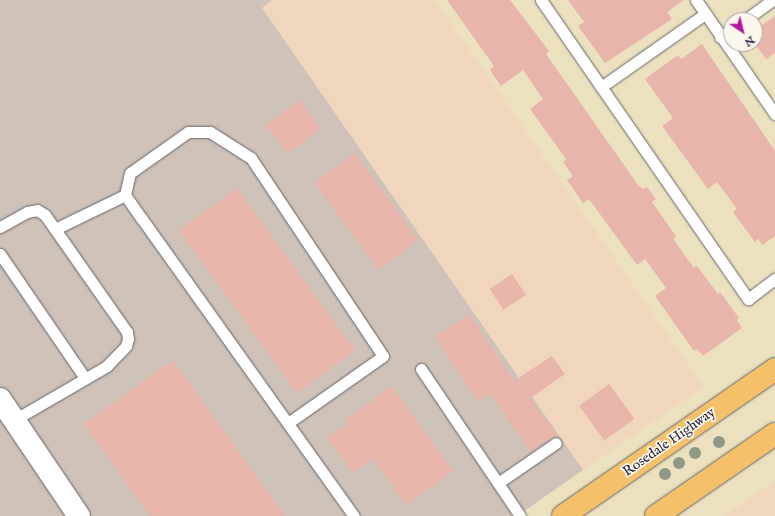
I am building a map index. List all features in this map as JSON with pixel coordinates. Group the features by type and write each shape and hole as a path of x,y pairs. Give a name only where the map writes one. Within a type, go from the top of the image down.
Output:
{"main road":[{"name":"Rosedale Highway","path":"563,516 775,369"},
{"path":"656,516 775,434"}],"street":[{"path":"0,399 80,516"}],"lane":[{"path":"541,0 748,299 775,279"},
{"path":"696,0 720,37 775,114"},
{"path":"756,12 773,0"},
{"path":"601,87 705,14"},
{"path":"288,423 383,356 251,158 210,132 188,132 130,174 125,195 354,516"},
{"path":"55,229 125,195"},
{"path":"0,227 27,212 37,210 45,214 127,332 126,346 116,358 14,420"},
{"path":"0,254 85,378"},
{"path":"421,369 520,516"},
{"path":"498,483 556,443"}],"shaded area":[{"path":"0,0 272,0 262,8 583,470 517,516 0,516"},
{"path":"272,0 435,0 704,387 583,470 262,8"},
{"path":"775,481 775,516 724,516"}],"building":[{"path":"447,0 510,0 549,51 546,54 638,185 643,189 647,187 656,199 652,202 676,236 673,239 694,268 697,266 718,294 720,292 739,318 737,320 742,328 703,356 697,349 694,351 655,296 666,288 645,259 637,265 589,199 583,203 567,180 573,176 563,162 566,159 530,109 543,99 523,70 501,86 490,70 494,66"},
{"path":"568,0 684,0 667,12 672,19 605,63 578,26 584,22"},
{"path":"775,16 775,53 766,59 761,52 763,52 763,24"},
{"path":"702,44 775,151 775,236 762,245 758,239 755,242 733,212 737,209 717,182 708,189 662,126 673,118 645,79 678,55 681,59"},
{"path":"300,100 321,129 287,154 266,125"},
{"path":"355,153 418,240 378,270 315,182"},
{"path":"237,188 355,351 297,393 179,230"},
{"path":"512,274 526,295 504,310 490,289"},
{"path":"469,314 514,381 552,356 565,374 530,398 558,436 552,437 531,452 490,394 478,402 435,337"},
{"path":"173,360 285,516 150,516 84,424"},
{"path":"609,384 634,419 604,441 579,406"},
{"path":"392,386 453,471 406,505 373,459 353,473 327,438 348,423 345,420"}]}
